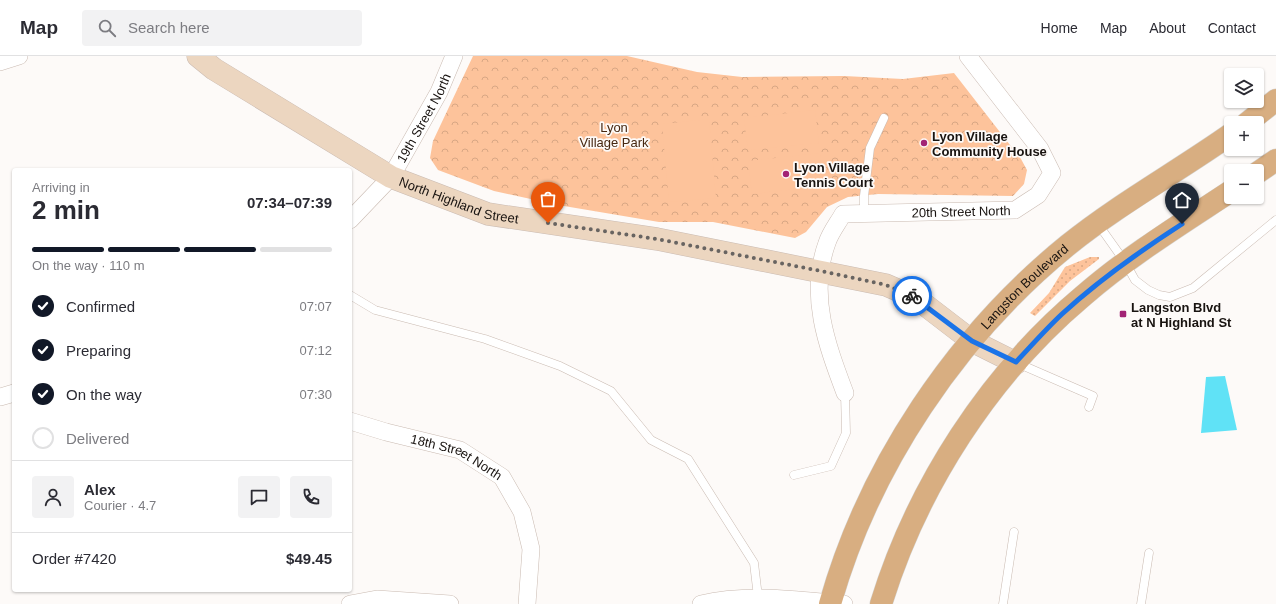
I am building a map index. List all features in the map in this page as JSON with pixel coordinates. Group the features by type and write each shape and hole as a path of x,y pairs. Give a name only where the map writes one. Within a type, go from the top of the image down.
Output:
{"main road":[{"path":"1256,116 1276,100"},
{"name":"Langston Boulevard","path":"834,604 858,528 894,454 934,389 972,341 1013,294 1035,273 1097,223 1224,139"},
{"path":"1264,168 1276,160"},
{"path":"881,604 912,525 935,477 980,409 1016,362 1060,315 1125,262 1224,196"}],"street":[{"path":"0,62 19,56"},
{"name":"North Highland Street","path":"198,56 214,69 391,177 488,214 657,239 886,285 907,293 972,341 1016,362"},
{"name":"19th Street North","path":"352,218 391,177 439,92 454,56"},
{"name":"20th Street North","path":"821,271 827,242 843,214 1015,210 1038,195 1052,173 1040,149 968,56"},
{"path":"821,271 819,303 823,324 827,344 845,393"},
{"path":"0,397 12,394"},
{"name":"18th Street North","path":"352,422 386,432 460,450 502,477 522,512 530,549 527,604"},
{"path":"700,604 717,600 758,597 792,602 834,604"},
{"path":"350,604 377,599 450,604"}],"lane":[{"path":"864,213 864,196 870,148 884,118"},
{"path":"1097,223 1125,262 1135,280 1145,288 1159,295 1170,297 1193,288 1276,220"},
{"path":"352,296 375,310 485,339 560,366 611,391 651,440 688,459 754,563 758,597"},
{"path":"1016,362 1093,396 1089,407"},
{"path":"794,475 831,466 846,433 845,393"},
{"path":"1003,604 1014,532"},
{"path":"1141,604 1149,553"}],"green space":[{"name":"Lyon Village Park","path":"473,56 627,56 697,72 742,77 844,76 903,79 954,73 1021,159 1027,170 1024,184 1013,196 878,194 848,197 827,207 806,232 795,238 713,222 659,222 558,205 494,191 438,170 430,158 433,141"},
{"name":"Lyon Village Tennis Court","path":"815,110 819,143 748,150 744,118"},
{"path":"709,119 716,198 669,202 662,124"},
{"name":"Lyon Village Tennis Court","path":"820,153 823,186 752,194 748,161"},
{"path":"1090,257 1099,257 1099,259 1070,281 1035,316 1030,313 1049,293 1065,267"}],"water":[{"path":"1225,376 1237,430 1201,433 1206,377"}],"way so far":[{"path":"548,223 657,239 821,271 886,285 912,296"}],"place":[{"name":"Lyon Village Community House","path":"924,143"},
{"name":"Lyon Village Tennis Court","path":"786,174"},
{"name":"Langston Blvd at N Highland St","path":"1123,314"}],"route":[{"path":"912,296 972,341 1016,362 1060,315 1083,295 1125,262 1182,224"}]}
